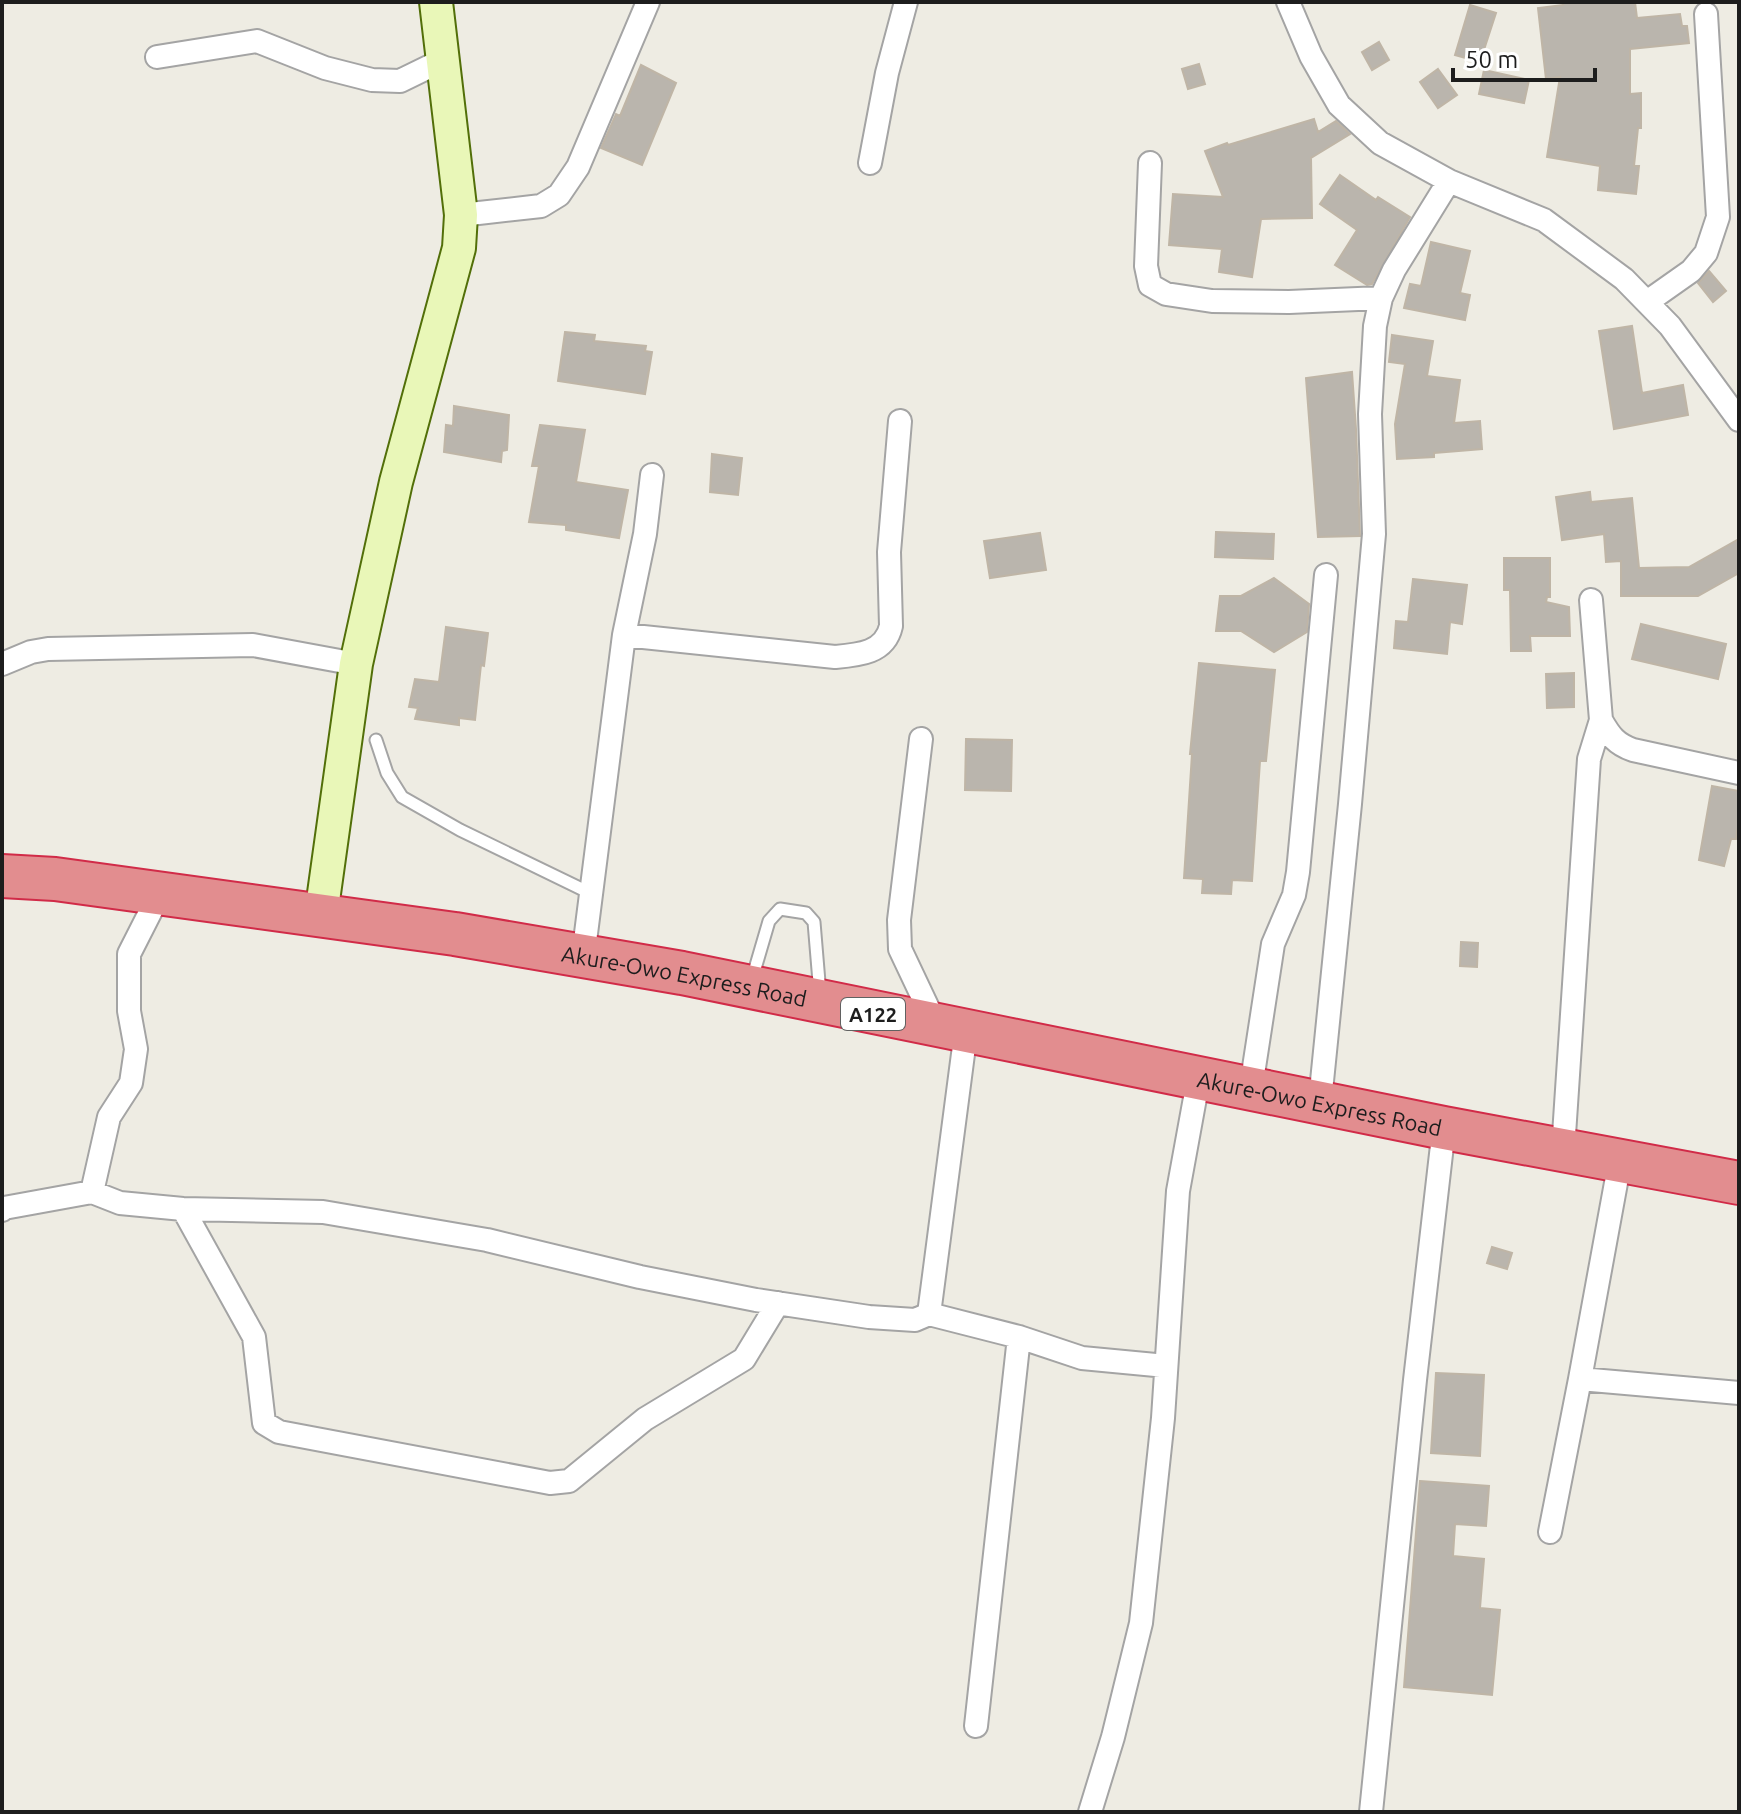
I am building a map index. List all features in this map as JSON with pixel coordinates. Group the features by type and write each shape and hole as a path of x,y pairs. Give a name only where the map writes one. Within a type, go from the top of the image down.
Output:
{"highway":[{"name":"Akure-Owo Express Road","path":"2,876 55,879 455,934 682,973 1444,1128 1739,1183"}],"street":[{"path":"321,915 356,664 396,482 459,248 461,215 436,2"},
{"path":"461,215 541,206 559,195 578,167 648,2"},
{"path":"870,163 887,73 906,2"},
{"path":"1288,2 1311,56 1339,105 1380,143 1449,181 1544,220 1624,279 1670,326 1739,420"},
{"path":"1647,302 1691,271 1706,253 1718,217 1706,14"},
{"path":"157,57 257,41 325,68 372,80 400,81 443,60"},
{"path":"1150,163 1146,266 1150,285 1166,294 1212,301 1381,298"},
{"path":"1320,1101 1374,534 1370,414 1375,326 1381,298 1394,270 1449,181"},
{"path":"624,635 835,657 860,655 876,649 889,636 891,626 889,552 900,421"},
{"path":"583,957 624,635 645,534 652,475"},
{"path":"1251,1087 1273,944 1294,895 1298,872 1326,575"},
{"path":"1563,1150 1589,759 1601,720 1591,600"},
{"path":"2,664 31,652 48,649 253,645 356,664"},
{"path":"1601,720 1618,745 1739,773"},
{"path":"921,739 899,920 900,949 951,1029 929,1314"},
{"path":"92,1192 109,1117 131,1083 136,1049 129,1011 129,954 160,893"},
{"path":"1090,1812 1113,1737 1141,1623 1152,1532 1178,1191 1199,1076"},
{"path":"1371,1812 1444,1128"},
{"path":"1550,1532 1620,1161"},
{"path":"2,1210 92,1192 120,1203 183,1209 323,1212 487,1240 640,1277 778,1303 869,1317 915,1320 929,1314 1019,1337 1082,1358 1166,1366"},
{"path":"183,1209 254,1337 264,1423 279,1432 550,1483 569,1481 645,1419 744,1359 778,1303"},
{"path":"976,1726 1019,1337"},
{"path":"1580,1379 1739,1393"}],"lane":[{"path":"376,740 387,773 402,797 460,830 590,893"},
{"path":"749,988 769,921 780,909 806,913 814,922 821,1003"}],"building":[{"path":"1562,2 1635,2 1637,18 1680,14 1682,26 1687,26 1689,43 1630,49 1630,94 1641,93 1641,128 1638,128 1634,166 1639,166 1636,194 1598,190 1600,166 1547,157 1560,77 1546,79 1538,8 1563,5"},
{"path":"1470,5 1496,13 1480,62 1455,55"},
{"path":"1379,42 1389,60 1372,70 1362,52"},
{"path":"1199,64 1205,84 1188,89 1182,69"},
{"path":"641,65 676,83 642,165 601,148 616,114 620,116"},
{"path":"1438,69 1457,95 1438,108 1420,82"},
{"path":"1484,70 1529,80 1524,103 1479,94"},
{"path":"1314,119 1318,132 1336,121 1350,134 1311,158 1312,218 1261,219 1252,277 1219,272 1222,249 1169,245 1173,194 1223,197 1205,151"},
{"path":"1340,175 1376,200 1378,197 1410,217 1372,284 1367,285 1335,265 1357,230 1320,204"},
{"path":"1431,242 1470,251 1460,293 1470,295 1465,320 1404,308 1410,284 1421,286"},
{"path":"1709,271 1726,291 1713,302 1698,283"},
{"path":"1632,326 1642,393 1683,385 1688,415 1614,429 1599,331"},
{"path":"565,332 595,335 594,341 646,346 645,351 652,352 645,394 558,381"},
{"path":"1392,335 1433,341 1427,376 1460,380 1454,423 1480,421 1482,449 1397,459 1395,424 1405,364 1389,362"},
{"path":"1352,372 1360,536 1318,537 1306,378"},
{"path":"454,406 509,415 507,450 502,451 501,462 444,452 446,425 453,426"},
{"path":"540,425 585,430 576,482 628,490 619,538 566,530 566,525 529,522 539,466 532,466"},
{"path":"712,454 742,458 738,495 710,492"},
{"path":"1590,492 1591,502 1632,498 1639,568 1689,567 1739,539 1739,573 1698,596 1621,596 1621,561 1606,562 1604,534 1562,540 1556,497"},
{"path":"1216,532 1274,534 1273,559 1215,557"},
{"path":"1040,533 1046,570 990,578 984,541"},
{"path":"1504,558 1550,558 1550,597 1546,602 1569,607 1570,636 1530,636 1531,651 1511,651 1510,590 1504,590"},
{"path":"1274,578 1309,604 1307,632 1274,652 1241,631 1216,631 1220,596 1241,596"},
{"path":"1413,579 1467,585 1462,624 1450,622 1447,654 1394,648 1396,621 1408,622"},
{"path":"1641,624 1726,644 1718,679 1632,659"},
{"path":"446,627 488,633 475,720 459,718 459,725 415,719 418,708 409,707 415,679 439,682"},
{"path":"1199,663 1275,670 1266,761 1260,761 1252,881 1232,880 1231,894 1202,893 1203,879 1184,878 1190,754"},
{"path":"1574,673 1574,707 1547,708 1546,674"},
{"path":"966,739 1012,740 1011,791 965,790"},
{"path":"1712,786 1739,791 1736,839 1731,839 1724,866 1699,860"},
{"path":"1461,942 1478,943 1477,967 1460,966"},
{"path":"1492,1247 1512,1253 1507,1269 1487,1263"},
{"path":"1436,1373 1484,1375 1480,1456 1431,1453"},
{"path":"1420,1481 1489,1486 1486,1526 1455,1524 1453,1556 1484,1559 1480,1608 1500,1610 1492,1695 1404,1687"}]}
